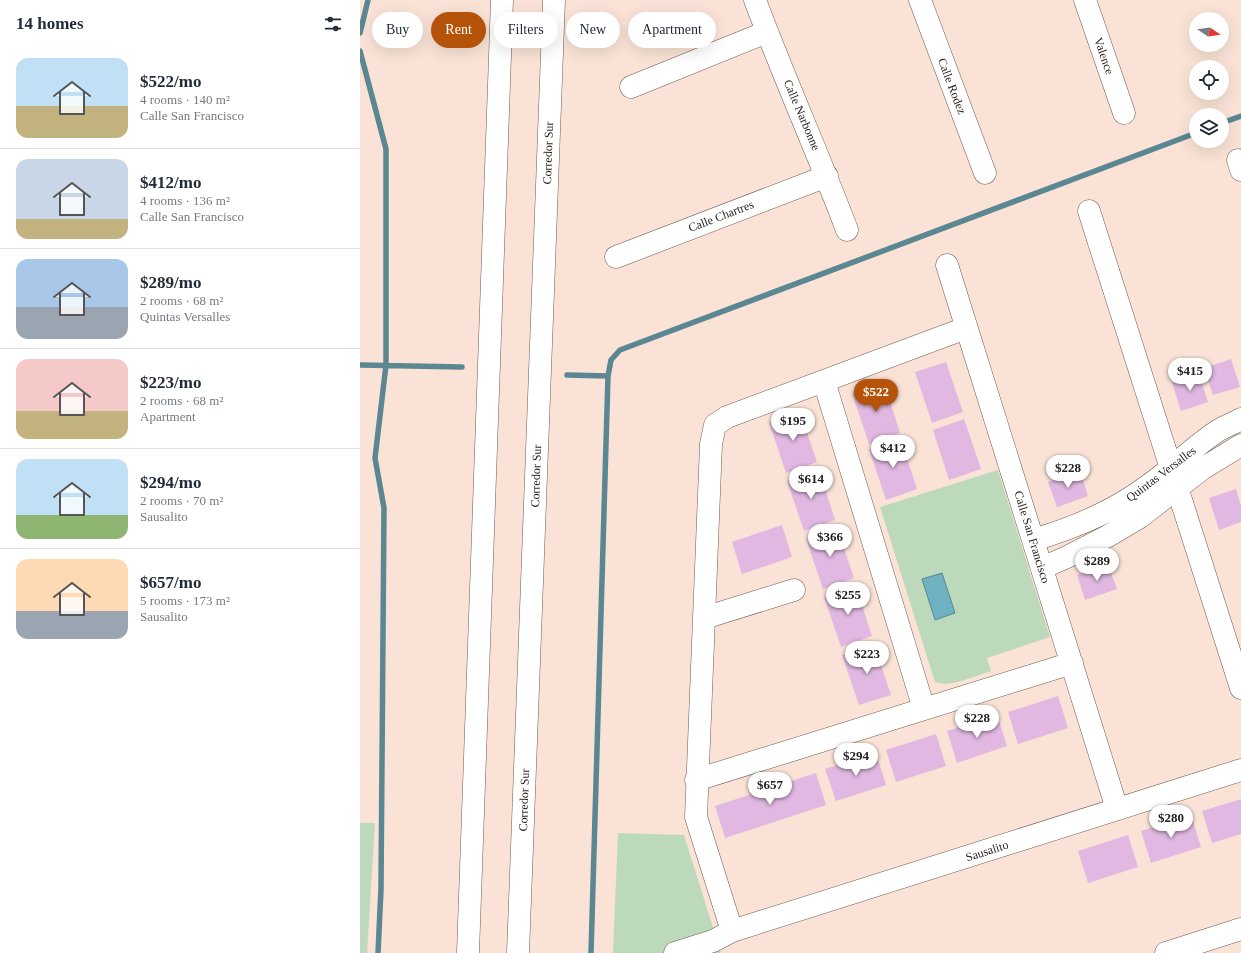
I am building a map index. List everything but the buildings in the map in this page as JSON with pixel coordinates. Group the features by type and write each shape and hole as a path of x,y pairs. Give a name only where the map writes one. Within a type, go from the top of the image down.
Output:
{"main road":[{"path":"468,953 502,0"},
{"name":"Corredor Sur","path":"518,953 554,0"},
{"name":"Calle Narbonne","path":"756,0 767,32 827,176 847,230"},
{"name":"Calle Rodez","path":"920,0 985,173"},
{"name":"Valence","path":"1085,0 1124,113"},
{"path":"631,87 767,32"},
{"name":"Calle Chartres","path":"616,257 827,176"},
{"path":"1089,211 1241,688"},
{"name":"Calle San Francisco","path":"947,264 1117,809"},
{"path":"732,931 696,817 696,780 704,618 710,444 715,425 727,417 966,328"},
{"path":"824,381 924,709"},
{"name":"Quintas Versalles","path":"1042,568 1108,536 1140,517 1174,479 1190,452 1219,430 1241,419"},
{"name":"Quintas Versalles","path":"1033,540 1055,534 1099,516 1130,498 1202,469 1241,445"},
{"path":"704,618 794,590"},
{"path":"696,780 1072,663"},
{"name":"Sausalito","path":"675,953 712,941 732,931 1241,770"},
{"path":"1166,953 1241,929"}],"green space":[{"path":"998,470 1050,637 987,658 991,671 949,684 935,682 880,507"},
{"path":"360,823 375,823 367,953 360,953"},
{"path":"618,833 684,835 721,953 613,953"}],"water":[{"path":"942,573 955,613 935,620 922,579"}],"waterway":[{"path":"360,33 368,0"},
{"path":"360,51 386,149 386,365 375,458 384,508 381,889 378,953"},
{"path":"1229,120 1241,116"},
{"path":"567,375 608,376 611,360 620,350 1189,136"},
{"path":"360,365 462,367"},
{"path":"591,953 608,376"}]}
